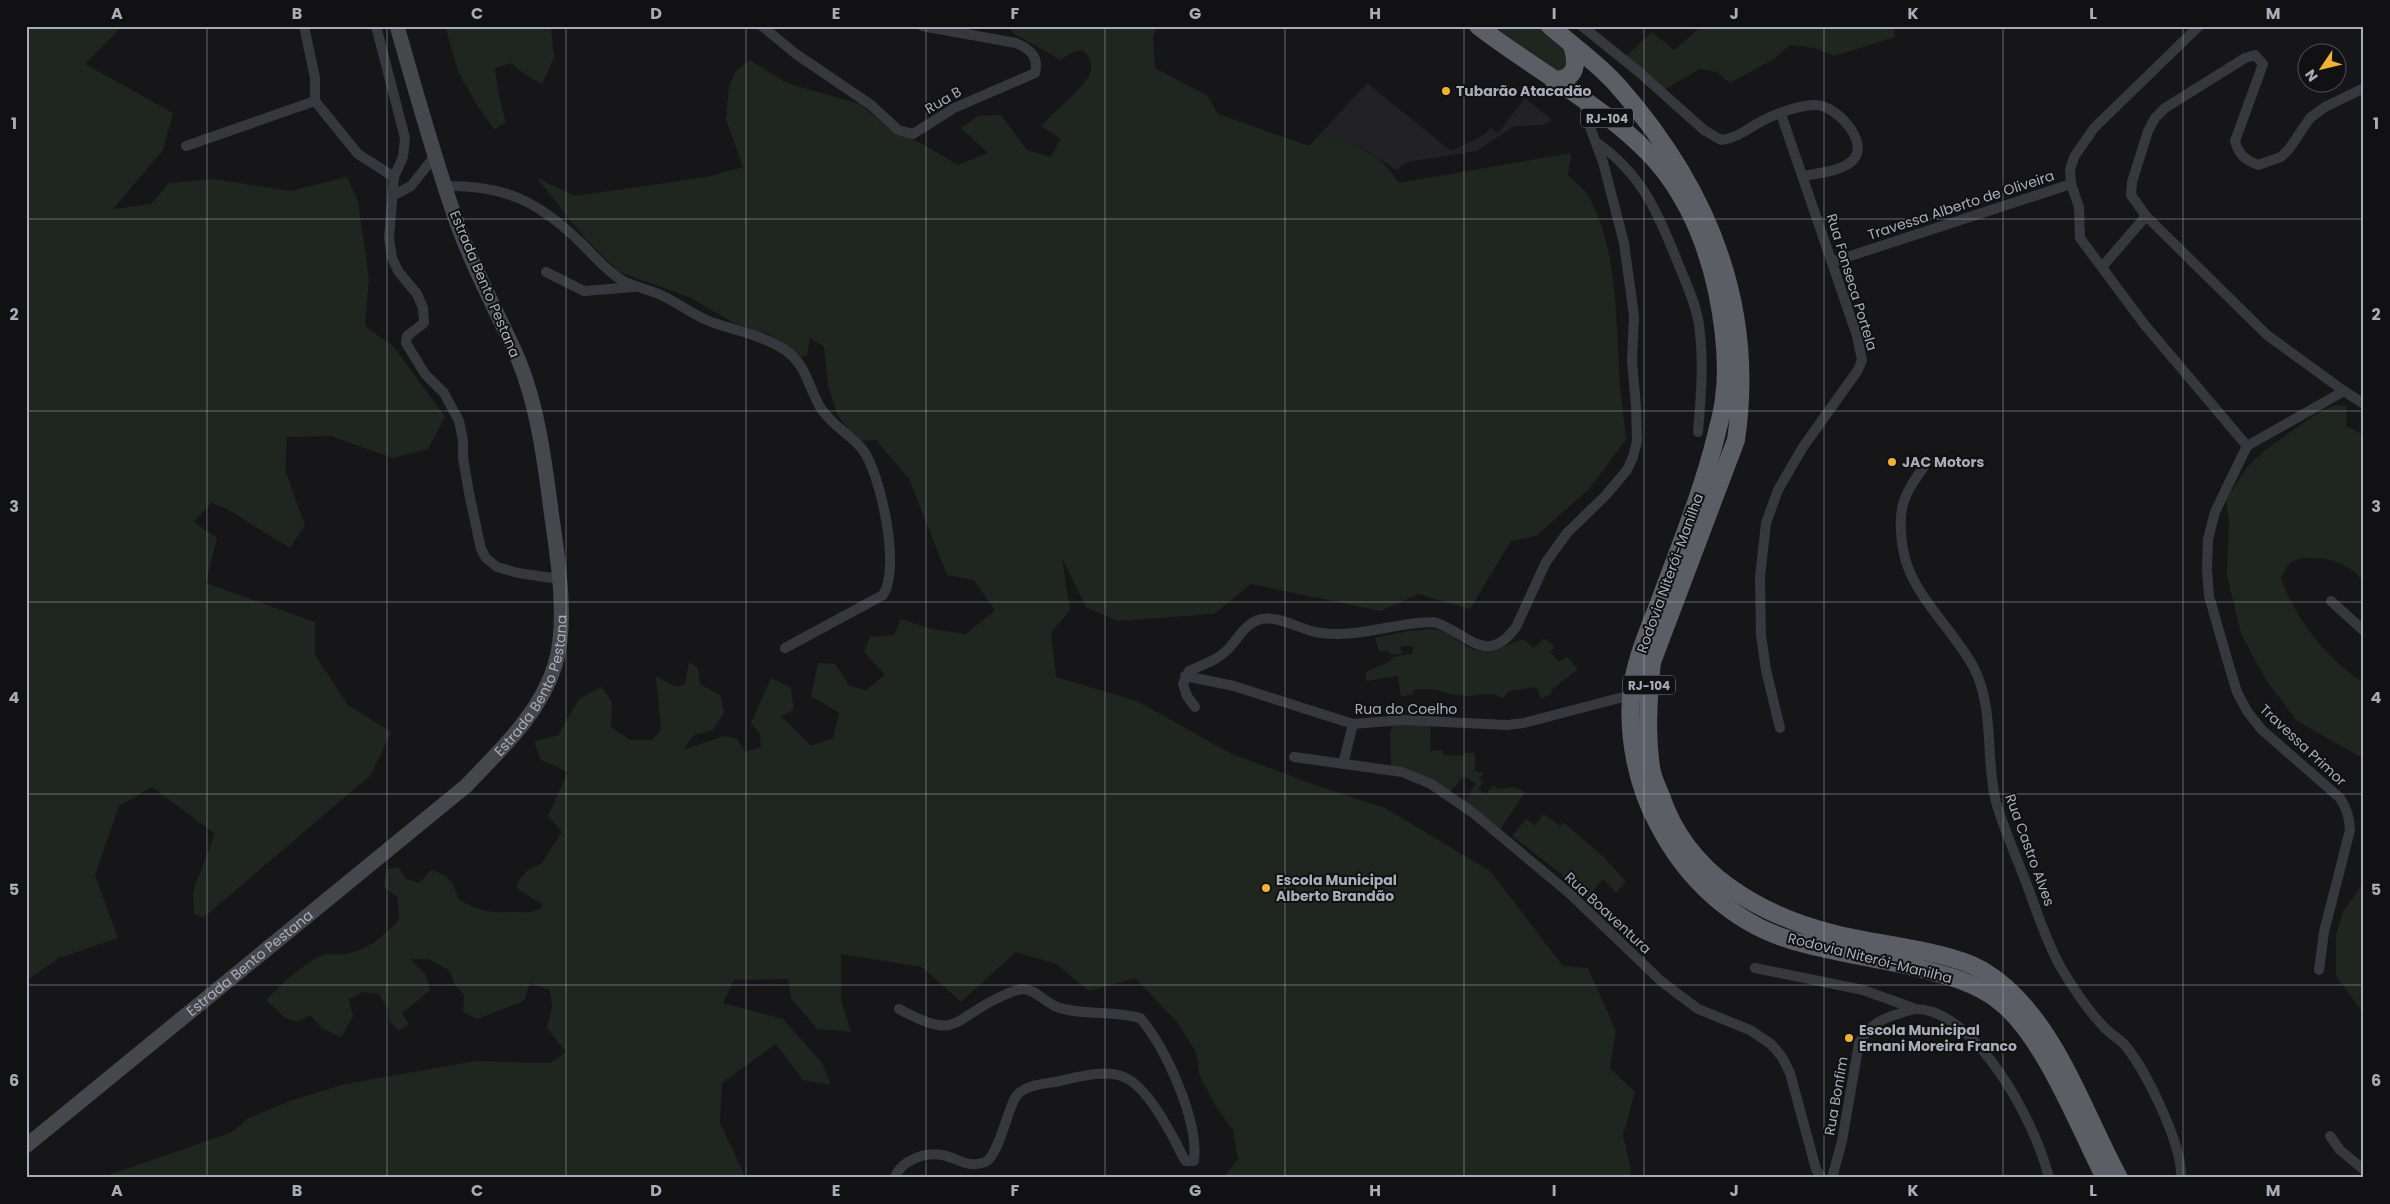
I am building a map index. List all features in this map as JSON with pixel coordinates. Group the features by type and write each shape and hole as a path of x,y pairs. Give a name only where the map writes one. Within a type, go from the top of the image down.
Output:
{"highway":[{"name":"Rodovia Niterói-Manilha","path":"1478,26 1514,54 1620,127 1646,151 1664,171 1678,192 1702,241 1713,274 1721,312 1726,357 1724,400 1708,466 1642,648 1631,695 1631,725 1635,762 1643,794 1658,825 1680,862 1713,897 1761,929 1793,941 1941,974 1966,983 1999,1000 2022,1024 2041,1052 2110,1174"},
{"name":"Rodovia Niterói-Manilha","path":"1550,26 1618,86 1680,166 1722,256 1735,310 1741,404 1736,440 1723,479 1652,662 1648,698 1651,768 1665,809 1674,827 1710,873 1740,896 1794,922 1835,934 1953,959 1981,970 2009,990 2052,1045 2110,1174"},
{"path":"1553,80 1565,79 1572,73 1576,60 1572,45"}],"main road":[{"name":"Estrada Bento Pestana","path":"26,1146 412,832 473,779 514,736 540,699 555,664 560,631 559,579 544,455 532,400 519,362 479,277 457,224 434,156 396,26"}],"street":[{"path":"304,26 315,78 315,101 358,154 394,177"},
{"path":"376,26 405,138 404,157 394,177 389,238 392,258 398,271 418,294 425,315 424,323 407,336 406,343 425,374 444,393 459,421 464,440 466,476 481,549 486,558 497,567 518,573 559,579"},
{"name":"Rua B","path":"762,26 796,54 871,105 898,130 906,133 913,134 954,108 1035,72 1036,59 1034,54 1021,46 922,26"},
{"path":"1582,26 1639,72 1712,136 1721,140 1732,139 1762,121 1798,107 1826,106 1838,113 1852,131 1857,149 1855,158 1845,165 1804,176"},
{"name":"Travessa Alberto de Oliveira","path":"1832,262 2071,184 2070,170 2074,157 2094,128 2199,26"},
{"path":"2364,88 2342,97 2310,118 2289,149 2281,156 2258,165 2245,160 2238,152 2235,141 2263,64 2255,55 2238,62 2165,108 2155,118 2148,131 2132,182 2131,195 2146,216 2267,335 2364,404"},
{"path":"1195,707 1183,684 1185,676 1189,671 1216,658 1229,648 1240,632 1260,619 1273,619 1301,629 1337,634 1360,634 1434,622 1444,625 1474,645 1486,647 1500,643 1516,627 1546,562 1567,533 1606,496 1627,470 1633,457 1637,440 1632,362 1634,316 1624,243 1612,194 1582,100"},
{"path":"186,146 315,101"},
{"name":"Rua Fonseca Portela","path":"1780,728 1766,670 1761,635 1760,577 1766,523 1778,490 1803,447 1858,370 1862,360 1857,336 1804,176 1781,114"},
{"path":"1595,141 1615,155 1636,177 1658,214 1690,294 1699,323 1701,342 1702,391 1698,432"},
{"path":"394,194 411,186 434,156"},
{"path":"2071,184 2079,207 2080,238 2144,324 2247,446 2344,391"},
{"path":"445,186 483,187 524,199 553,216 620,279 660,294 714,323 755,336 783,349 794,357 804,370 820,407 863,451 871,466 890,535 888,588 883,595 871,603 786,648"},
{"path":"2102,267 2146,216"},
{"path":"546,272 584,291 608,291 636,286"},
{"name":"Travessa Primor","path":"2247,446 2215,512 2208,539 2206,569 2209,596 2237,692 2247,711 2261,729 2340,798 2347,807 2350,830 2324,932 2319,970"},
{"name":"Rua Castro Alves","path":"1928,461 1910,486 1902,507 1900,530 1906,562 1934,613 1960,645 1984,691 1996,801 2060,965 2093,1015 2123,1043 2141,1069 2153,1091 2174,1141 2181,1162 2181,1178"},
{"path":"2331,601 2364,631"},
{"name":"Rua do Coelho","path":"1185,676 1234,686 1353,724 1404,720 1507,725 1524,723 1631,695"},
{"path":"1344,764 1353,724"},
{"name":"Rua Boaventura","path":"1294,757 1402,772 1431,784 1472,812 1569,893 1662,982 1698,1008 1750,1030 1771,1044 1782,1056 1790,1073 1816,1168 1822,1178"},
{"path":"1755,968 1863,990 1944,1017 1960,1026 1984,1050 2043,1153 2049,1178"},
{"path":"895,1178 898,1169 909,1161 921,1157 941,1155 960,1163 975,1165 988,1162 994,1154 1008,1112 1016,1096 1034,1086 1085,1076 1123,1076 1134,1083 1154,1106 1186,1161 1194,1161 1195,1153 1188,1108 1154,1038 1140,1018 1125,1014 1084,1012 1057,1007 1025,989 1014,990 988,1002 973,1013 948,1026 925,1023 899,1009"},
{"name":"Rua Bonfim","path":"1832,1178 1842,1141 1860,1043 1865,1032 1876,1023 1916,1009"},
{"path":"2330,1136 2340,1150 2364,1170"}],"shaded area":[{"path":"26,26 122,26 85,64 173,113 163,150 113,209 151,204 169,183 214,179 290,191 347,177 358,201 369,279 365,326 394,347 445,417 428,449 392,458 331,436 287,437 285,470 305,525 290,548 227,509 211,503 194,522 217,538 206,583 315,622 315,655 348,705 391,732 371,775 203,918 194,914 193,891 215,834 152,787 119,806 95,875 118,938 59,958 26,981"},
{"path":"445,26 551,26 554,58 542,84 527,76 511,63 495,68 498,92 506,123 494,129 475,102 458,71"},
{"path":"1007,26 1157,26 1153,38 1155,68 1208,96 1218,114 1309,146 1321,133 1356,146 1383,163 1399,183 1571,153 1568,175 1587,194 1597,214 1610,257 1626,439 1590,488 1536,536 1511,541 1470,609 1418,594 1381,611 1251,584 1214,614 1117,621 1086,607 1062,558 1070,610 1051,633 1056,677 1137,701 1232,754 1315,785 1385,808 1490,871 1563,966 1588,968 1616,1031 1610,1068 1635,1092 1623,1135 1630,1166 1630,1178 1223,1178 1238,1159 1233,1130 1216,1107 1200,1076 1196,1052 1177,1022 1135,978 1089,991 1056,964 1016,952 961,1002 922,967 841,954 841,1000 851,1032 817,1029 791,998 788,979 734,980 723,1003 783,1019 822,1063 831,1085 803,1080 776,1044 722,1083 720,1123 746,1178 100,1178 230,1133 249,1118 290,1101 345,1084 475,1061 550,1063 566,1052 547,1028 552,1007 550,990 530,983 524,1001 477,1019 463,1012 464,995 454,984 450,971 429,959 410,959 426,975 430,990 402,1013 409,1024 399,1031 389,1021 389,1010 379,994 363,992 349,999 353,1017 341,1037 323,1029 310,1015 298,1022 284,1017 266,1000 292,976 314,960 323,955 344,954 360,950 381,937 399,920 398,898 384,887 386,869 398,867 406,879 419,883 431,870 442,874 455,888 458,899 485,911 529,912 543,906 516,887 526,872 541,864 562,832 548,816 568,772 541,760 534,742 558,735 579,699 601,687 612,701 611,727 630,740 652,740 661,730 656,676 677,687 685,684 689,662 698,668 700,684 721,696 724,713 713,730 694,735 683,750 724,736 736,738 746,752 761,747 760,734 751,723 771,678 791,688 794,710 781,716 811,746 833,738 839,713 811,696 818,663 835,664 850,686 866,690 885,675 864,652 870,637 894,635 901,619 932,629 966,634 995,610 974,580 947,575 909,479 876,440 859,441 838,416 828,386 824,347 810,338 807,356 799,357 768,334 739,326 689,297 619,272 583,236 537,178 575,196 706,177 743,167 726,120 729,86 735,72 750,60 787,83 860,104 888,128 923,144 958,165 988,153 961,128 978,116 1001,115 1027,150 1050,157 1061,139 1041,126 1088,78 1091,71 1090,60 1083,50 1073,52 1061,60 1014,34"},
{"path":"1493,26 1540,26 1566,51 1569,65 1564,70 1554,70"},
{"path":"1702,26 1893,26 1895,37 1834,56 1814,48 1790,45 1774,59 1730,83 1717,72 1700,69 1665,89 1626,56 1652,32 1674,50"},
{"path":"1367,83 1451,151 1473,141 1486,133 1490,128 1498,133 1525,98 1552,120 1544,125 1514,126 1477,151 1407,162 1396,170 1364,149 1321,133"},
{"path":"2335,405 2347,406 2346,426 2364,435 2364,582 2347,566 2333,560 2317,558 2292,561 2281,579 2296,610 2315,638 2338,662 2364,683 2364,759 2297,721 2266,680 2241,634 2227,575 2229,522 2226,499 2247,467 2265,450 2316,414"},
{"path":"1432,629 1448,634 1470,648 1483,651 1497,649 1523,639 1534,648 1544,638 1555,647 1550,652 1559,662 1567,657 1578,669 1553,689 1550,695 1541,699 1536,687 1509,691 1503,698 1493,694 1466,696 1449,694 1438,690 1415,689 1412,694 1401,697 1398,676 1366,681 1366,672 1389,662 1393,657 1413,653 1413,646 1400,647 1403,653 1392,655 1388,651 1379,651 1375,638 1408,631"},
{"path":"1394,724 1431,725 1430,751 1443,750 1443,755 1464,756 1464,753 1475,753 1475,771 1484,773 1479,779 1483,782 1478,789 1486,794 1493,785 1498,789 1513,787 1525,792 1500,830 1464,802 1476,784 1464,776 1450,792 1391,766 1390,731"},
{"path":"1544,814 1560,826 1563,822 1605,858 1626,882 1616,892 1603,879 1587,898 1561,874 1512,836 1526,819 1535,825"},
{"path":"2364,882 2364,1014 2336,976 2336,935 2343,912"}],"place":[{"name":"Tubarão Atacadão","path":"1446,91"},
{"name":"JAC Motors","path":"1892,462"},
{"name":"Escola Municipal Alberto Brandão","path":"1266,888"},
{"name":"Escola Municipal Ernani Moreira Franco","path":"1849,1038"}]}
